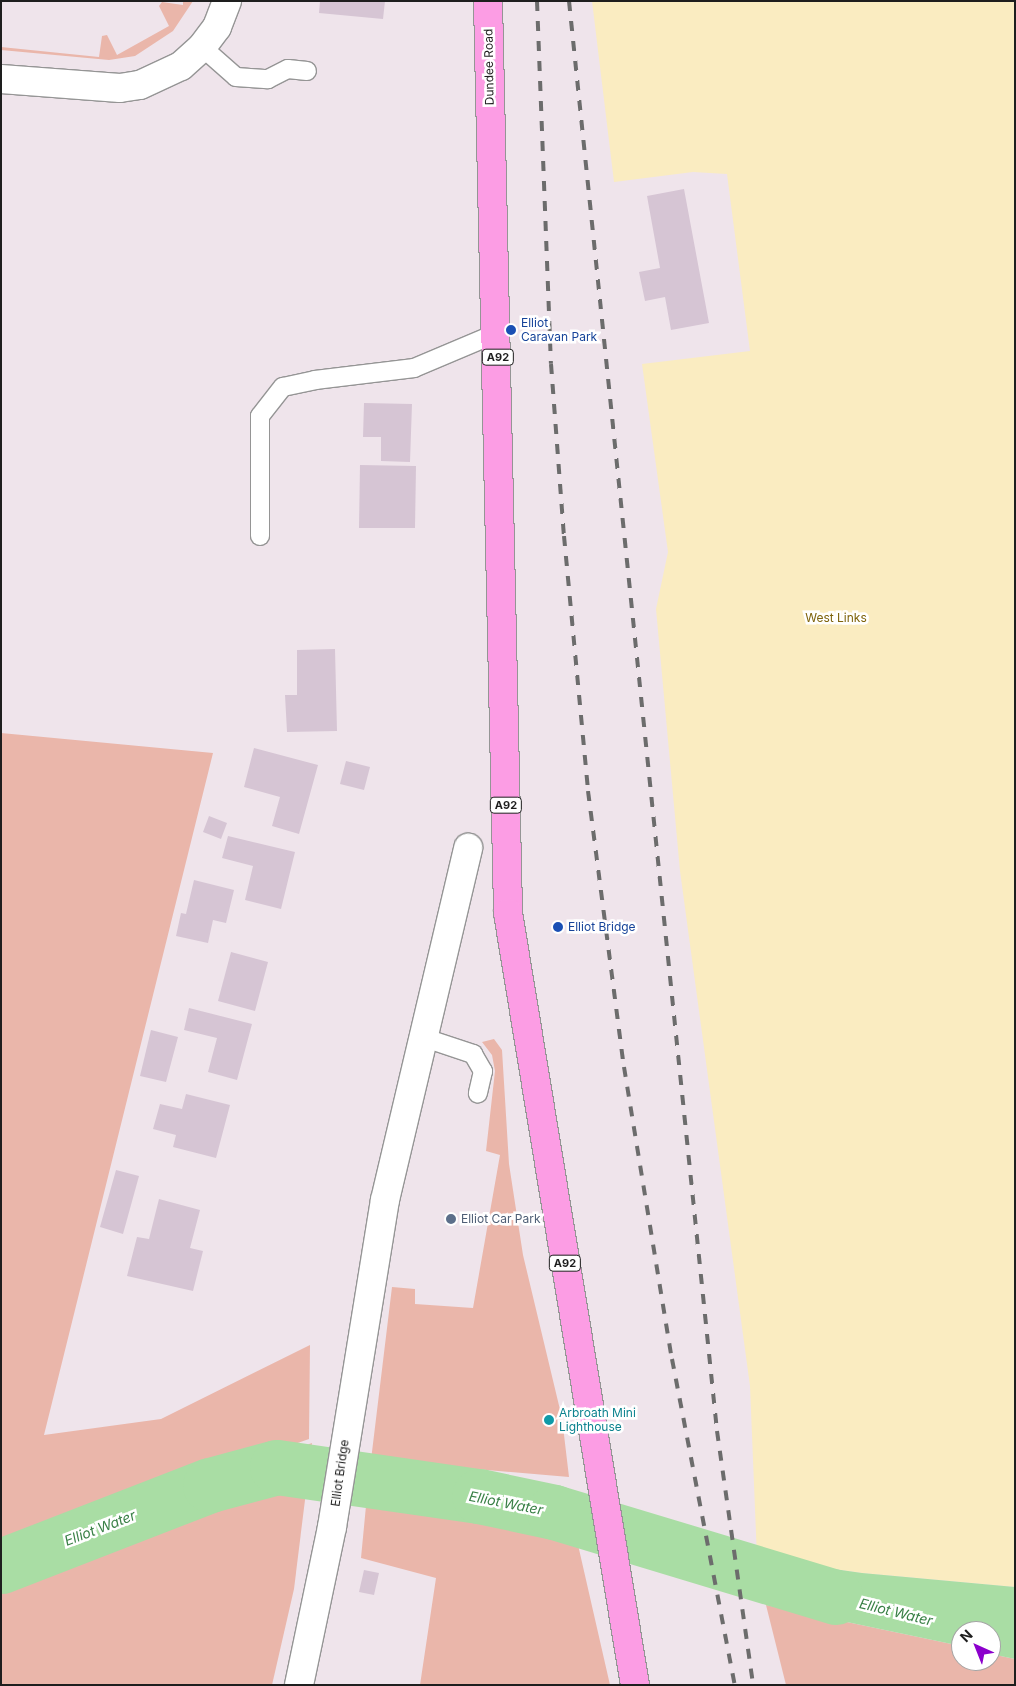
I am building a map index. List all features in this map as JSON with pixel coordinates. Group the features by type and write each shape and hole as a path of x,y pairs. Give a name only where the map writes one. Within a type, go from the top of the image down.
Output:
{"main road":[{"name":"Dundee Road","path":"488,1 490,133 497,333"},
{"name":"A92","path":"497,333 508,913 612,1559 635,1685"}],"street":[{"path":"1,79 120,88 140,85 181,66 202,47 217,27 227,1"},
{"name":"Elliot Bridge","path":"298,1685 332,1527 384,1200 425,1038 446,934 468,848"}],"lane":[{"path":"202,47 236,77 268,79 288,69 307,71"},
{"path":"260,536 260,416 283,387 315,380 414,368 497,333"},
{"path":"425,1038 473,1054 483,1070 478,1093"}],"shaded area":[{"path":"183,1 193,1 173,31 135,56 109,60 1,50 1,47 99,57 102,36 107,35 117,55 169,26 159,6 162,2 183,5"},
{"path":"1,733 213,753 44,1435 161,1419 310,1345 309,1439 1,1547"},
{"path":"494,1039 502,1050 509,1164 523,1255 562,1418 569,1477 371,1460 392,1287 415,1289 415,1304 473,1308 500,1155 486,1151 495,1071 492,1055 482,1042"},
{"path":"312,1443 294,1589 272,1685 1,1685 1,1557"},
{"path":"368,1485 576,1536 610,1685 420,1685 436,1578 361,1558"},
{"path":"766,1605 951,1644 951,1671 1001,1671 1001,1656 1015,1659 1015,1685 786,1685"}],"green space":[{"name":"West Links","path":"592,1 1015,1 1015,1587 862,1573 757,1558 750,1386 680,871 656,609 668,552 642,364 750,351 727,174 693,172 614,182"}],"water":[{"path":"757,1558 862,1573 1015,1587 1015,1659 1001,1656 1001,1621 951,1621 951,1644 766,1605"}],"building":[{"path":"320,1 385,1 383,19 319,13"},
{"path":"684,189 709,323 671,330 665,297 645,301 639,272 660,268 647,196"},
{"path":"364,403 412,404 410,462 381,461 381,437 363,437"},
{"path":"360,465 416,466 415,528 359,528"},
{"path":"335,649 337,731 287,732 285,695 297,695 297,650"},
{"path":"254,748 318,765 299,834 272,826 280,797 244,787"},
{"path":"346,761 370,767 364,790 340,784"},
{"path":"209,816 227,823 221,839 203,832"},
{"path":"228,836 295,852 281,909 245,900 253,866 222,858"},
{"path":"194,880 234,890 226,923 213,920 208,943 176,936 181,913 186,914"},
{"path":"231,952 268,962 255,1011 218,1001"},
{"path":"189,1008 252,1024 237,1080 208,1072 217,1038 184,1030"},
{"path":"151,1030 178,1037 166,1082 140,1076"},
{"path":"186,1094 230,1105 216,1158 173,1147 176,1135 153,1129 160,1104 182,1109"},
{"path":"116,1170 139,1176 123,1234 100,1227"},
{"path":"159,1199 200,1210 190,1248 203,1251 193,1291 127,1276 137,1237 149,1239"},
{"path":"364,1570 379,1573 374,1595 359,1592"}],"waterway":[{"name":"Elliot Water","path":"1,1566 210,1485 277,1467 479,1496 554,1512 835,1597"}],"railway":[{"path":"537,1 551,364 564,536 588,791 624,1067 672,1359 735,1685"},
{"path":"569,1 717,1431 753,1685"}],"place":[{"name":"Elliot Caravan Park","path":"511,330"},
{"name":"Elliot Bridge","path":"558,927"},
{"name":"Elliot Car Park","path":"451,1219"},
{"name":"Arbroath Mini Lighthouse","path":"549,1420"}]}
